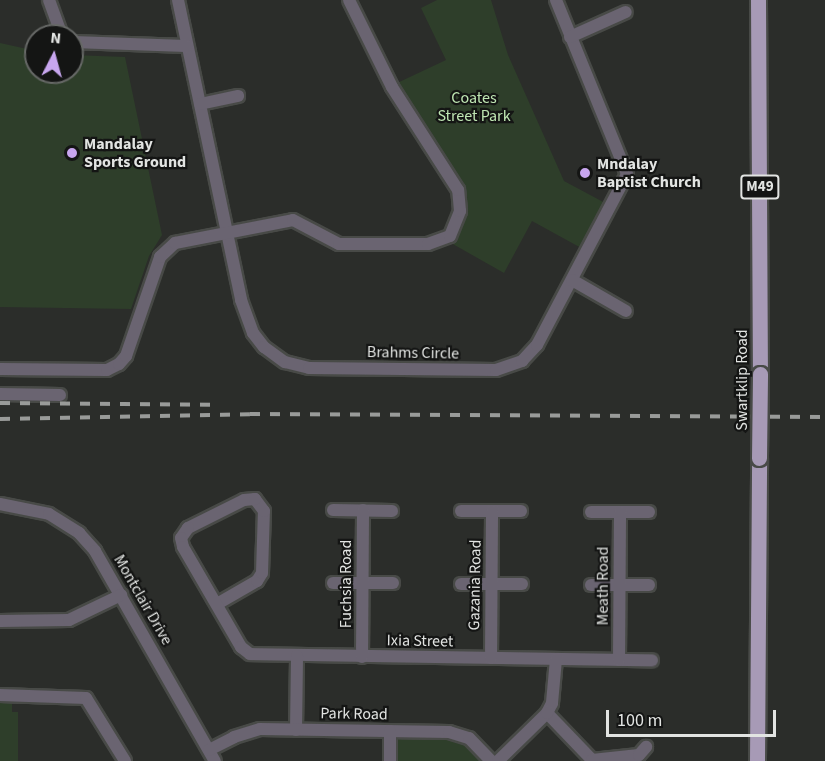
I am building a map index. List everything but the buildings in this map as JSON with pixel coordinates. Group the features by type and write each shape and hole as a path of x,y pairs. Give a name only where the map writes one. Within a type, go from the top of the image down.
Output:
{"main road":[{"name":"Swartklip Road","path":"757,761 760,374 758,0"}],"street":[{"path":"49,0 58,24"},
{"name":"Brahms Circle","path":"178,0 241,300 254,333 270,353 300,368 509,367 537,345 625,182 628,169 556,0"},
{"path":"0,369 112,368 126,356 166,249 175,243 293,220 339,244 428,244 444,240 453,231 460,211 458,190 392,87 350,0"},
{"path":"570,37 626,12"},
{"path":"84,42 188,46"},
{"path":"200,104 238,96"},
{"path":"572,280 626,311"},
{"path":"0,394 60,395"},
{"name":"Ixia Street","path":"217,604 257,581 262,573 264,511 255,499 244,500 182,534 183,547 244,652 255,656 652,660"},
{"name":"Montclair Drive","path":"0,504 36,509 70,526 95,551 212,756"},
{"path":"333,510 392,511"},
{"name":"Fuchsia Road","path":"362,657 363,510"},
{"path":"461,511 521,511"},
{"name":"Gazania Road","path":"490,658 492,511"},
{"path":"591,512 649,512"},
{"name":"Meath Road","path":"619,660 620,512"},
{"path":"333,583 393,583"},
{"path":"461,584 522,584"},
{"path":"591,585 649,585"},
{"path":"0,621 69,620 121,595"},
{"path":"296,730 297,656"},
{"path":"498,761 547,713 552,703 556,659"},
{"path":"0,695 86,698 125,761"},
{"path":"547,713 593,761 639,755 646,747"},
{"path":"390,731 390,761"},
{"name":"Park Road","path":"212,756 247,732 390,731 460,733 491,761"}],"green space":[{"name":"Coates Street Park","path":"437,0 491,0 508,55 564,181 607,204 583,249 532,221 504,273 451,243 466,215 464,190 395,84 446,60 421,8"},
{"name":"Mandalay Sports Ground","path":"0,43 24,48 24,84 84,84 84,55 125,57 162,235 149,256 131,309 0,307"},
{"path":"0,703 12,703 12,712 18,712 18,761 0,761"},
{"path":"399,736 461,738 486,761 394,761 395,741"}],"railway":[{"path":"0,403 213,405"},
{"path":"0,419 250,414 825,417"}],"place":[{"name":"Mandalay Sports Ground","path":"72,153"},
{"name":"Mndalay Baptist Church","path":"585,173"}]}
